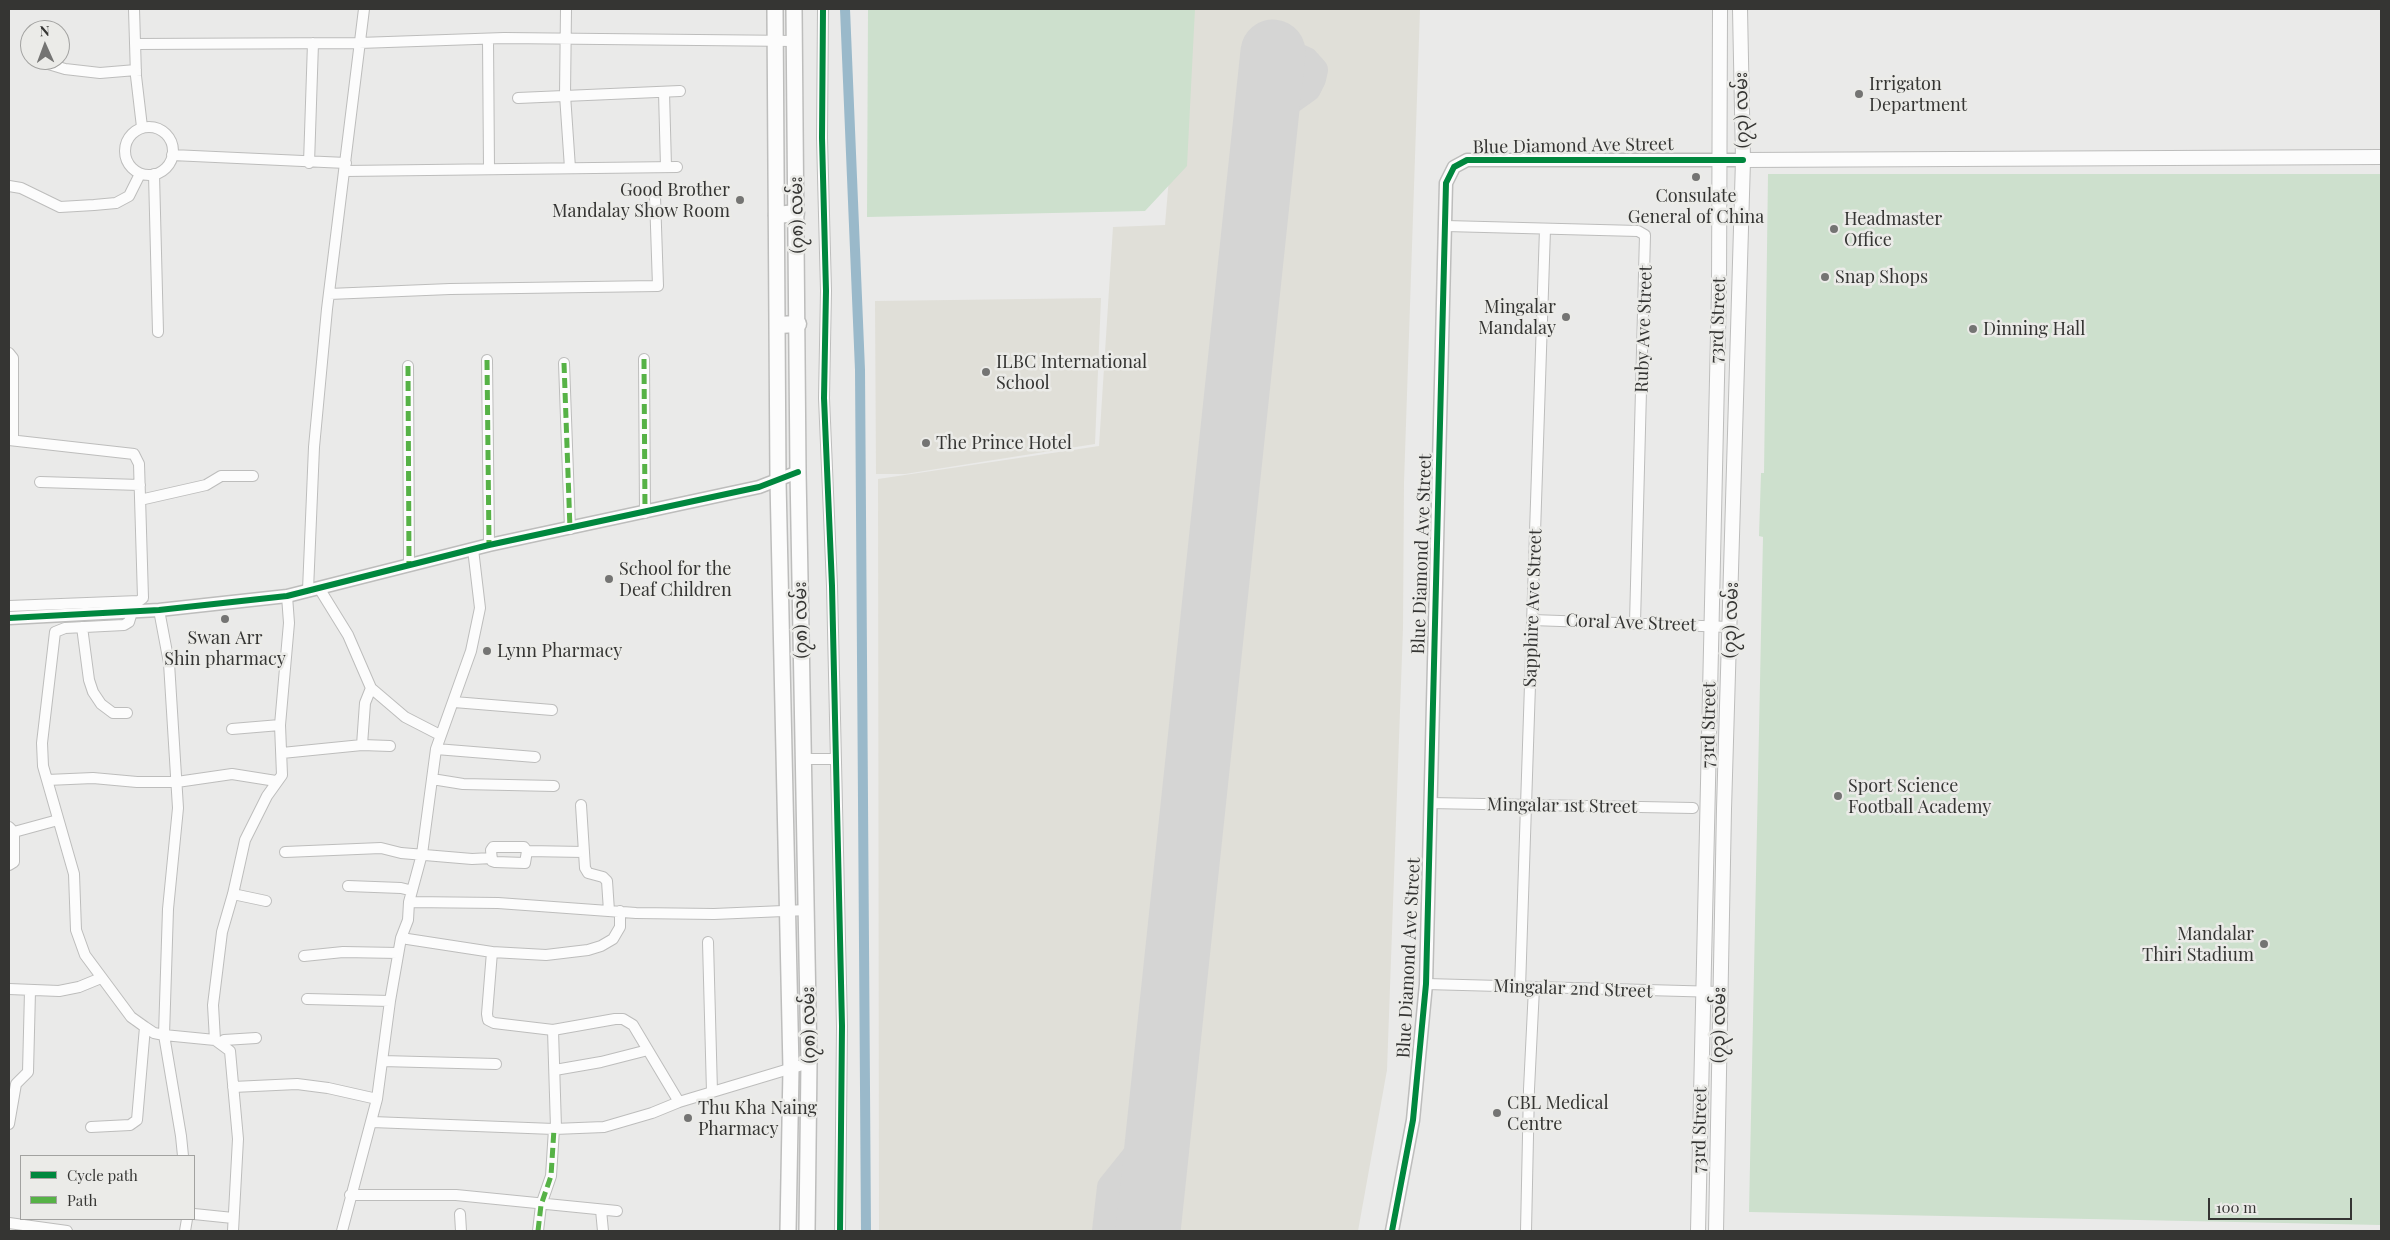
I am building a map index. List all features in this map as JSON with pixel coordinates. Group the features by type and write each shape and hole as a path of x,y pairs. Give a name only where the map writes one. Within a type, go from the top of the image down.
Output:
{"highway":[{"path":"777,215 796,213"},
{"path":"778,325 798,324"}],"main road":[{"name":"(၇၈) လမ်း","path":"775,9 778,481 791,1069 788,1231"},
{"name":"(၇၈) လမ်း","path":"794,9 798,472 809,1063 807,1231"},
{"name":"73rd Street","path":"1698,1231 1719,290 1721,160 1720,9"},
{"name":"(၇၃) လမ်း","path":"1716,1231 1720,992 1743,160 1740,9"},
{"path":"1743,160 2381,157"},
{"path":"1719,290 1740,291"}],"street":[{"path":"134,9 136,70 142,127"},
{"path":"364,9 329,294 314,447 314,589 348,635 371,688 405,717 440,735"},
{"path":"566,9 565,95 570,168"},
{"path":"823,9 822,138 826,291 824,398 832,586 842,1026 840,1231"},
{"path":"135,44 359,43 488,39 795,41"},
{"path":"488,39 489,169"},
{"path":"309,163 313,43"},
{"path":"70,70 100,73 136,70"},
{"path":"518,98 680,91"},
{"path":"664,92 666,167"},
{"path":"142,127 157,128 165,133 171,140 172,155 167,167 154,174 140,174 132,169 126,161 124,152 126,142 131,134 142,127"},
{"path":"172,155 345,167 489,169 677,167"},
{"name":"Blue Diamond Ave Street","path":"1392,1231 1413,1120 1426,984 1446,184 1454,167 1466,160 1743,160"},
{"path":"9,186 21,188 60,207 116,203 129,196 140,174"},
{"path":"154,174 158,332"},
{"path":"329,294 450,288 658,286 655,197"},
{"name":"Ruby Ave Street","path":"1446,226 1638,231 1646,237 1635,623"},
{"name":"Sapphire Ave Street","path":"1520,988 1545,229"},
{"path":"9,353 13,358 11,440 134,454 138,459 142,600 9,606"},
{"path":"644,359 645,513"},
{"path":"487,360 489,545"},
{"path":"564,363 570,529"},
{"path":"408,366 409,565"},
{"path":"9,618 159,610 287,596 489,545 645,513 778,481 798,472"},
{"path":"140,500 206,484 221,476 253,476"},
{"path":"40,482 140,485"},
{"path":"342,1231 377,1099 398,953 408,920 410,898 422,854 436,749 472,651 480,608 473,549"},
{"path":"234,1231 233,1218 238,1139 230,1051 218,1042 213,1005 222,932 245,840 276,781 282,776 280,725 288,650 287,596"},
{"path":"159,610 169,663 178,782 178,808 168,909 164,1035 181,1136 182,1155"},
{"path":"132,612 129,622 124,625 58,629 55,632 42,743 43,766 74,874 76,930 85,955 101,978 131,1017 154,1033 218,1042 256,1038"},
{"name":"Coral Ave Street","path":"1532,620 1730,627"},
{"path":"82,627 89,680 93,692 101,704 113,713 127,714"},
{"path":"362,745 365,703 371,688"},
{"path":"454,702 552,710"},
{"path":"232,729 280,725"},
{"path":"282,753 362,745 390,746"},
{"path":"436,749 535,757"},
{"path":"804,760 836,758"},
{"path":"47,780 93,778 137,782 178,782 232,774 276,781"},
{"path":"432,779 471,784 554,786"},
{"name":"Mingalar 1st Street","path":"1430,803 1693,808"},
{"path":"582,805 585,868 588,873 607,881 609,911"},
{"path":"9,865 14,862 11,830 58,820"},
{"path":"493,847 526,847 527,851 525,863 495,862 490,850 493,847"},
{"path":"285,852 381,848 401,853 472,860 492,858"},
{"path":"527,851 584,852"},
{"path":"348,886 401,888 408,890 410,898"},
{"path":"233,894 266,901"},
{"path":"410,898 620,912 714,914 807,910"},
{"path":"401,938 492,952 546,955 588,950 601,946 613,938 620,927 620,912"},
{"path":"708,942 712,1092"},
{"path":"304,956 343,952 398,953"},
{"path":"492,952 488,1020 530,1029 553,1030 623,1019 633,1024 679,1102"},
{"path":"9,989 59,991 79,988 101,978"},
{"name":"Mingalar 2nd Street","path":"1426,984 1720,992"},
{"path":"1526,1231 1529,1089 1534,988"},
{"path":"9,1124 16,1084 28,1072 30,991"},
{"path":"307,999 390,1001"},
{"path":"91,1127 130,1125 137,1120 145,1027"},
{"path":"538,1231 540,1205 551,1176 555,1128 553,1030"},
{"path":"555,1070 601,1062 648,1050"},
{"path":"382,1061 496,1064"},
{"path":"372,1122 555,1128 604,1127 652,1113 679,1102 809,1063"},
{"path":"233,1087 297,1084 328,1088 377,1099"},
{"path":"350,1195 456,1195 540,1205 618,1211"},
{"path":"601,1210 603,1231"},
{"path":"195,1214 233,1218"},
{"path":"460,1214 461,1231"},
{"path":"9,1223 67,1231"}],"shaded area":[{"path":"1183,9 1420,9 1404,483 1403,628 1387,1070 1358,1231 879,1231 878,479 1099,446 1113,227 1165,225"},
{"name":"ILBC International School","path":"1101,298 1095,444 905,474 876,474 875,301"}],"green space":[{"path":"868,9 1195,9 1187,166 1145,211 867,217"},
{"path":"1768,174 2381,174 2381,1225 1749,1212 1763,537 1759,536 1761,473 1764,473"}],"waterway":[{"path":"845,9 860,370 866,1231"}],"taxiway":[{"path":"1266,119 1308,89 1315,70 1306,60 1297,56 1273,52"},
{"path":"1105,1231 1110,1187 1159,1126"}],"runway":[{"path":"1148,1231 1273,52"}],"marked path":[{"path":"644,359 645,513"},
{"path":"487,360 489,545"},
{"path":"564,363 570,529"},
{"path":"408,366 409,565"},
{"path":"538,1231 541,1205 551,1176 554,1129"}],"cycle path":[{"path":"823,9 822,138 826,291 824,398 832,586 842,1026 840,1231"},
{"path":"1392,1231 1413,1120 1426,984 1446,183 1454,167 1467,160 1743,160"},
{"path":"9,618 159,610 287,596 489,545 759,487 798,472"}],"place":[{"name":"Irrigaton Department","path":"1859,94"},
{"name":"Consulate General of China","path":"1696,177"},
{"name":"Good Brother Mandalay Show Room","path":"740,200"},
{"name":"Headmaster Office","path":"1834,229"},
{"name":"Snap Shops","path":"1825,277"},
{"name":"Mingalar Mandalay","path":"1566,317"},
{"name":"Dinning Hall","path":"1973,329"},
{"name":"ILBC International School","path":"986,372"},
{"name":"The Prince Hotel","path":"926,443"},
{"name":"School for the Deaf Children","path":"609,579"},
{"name":"Swan Arr Shin pharmacy","path":"225,619"},
{"name":"Lynn Pharmacy","path":"487,651"},
{"name":"Sport Science Football Academy","path":"1838,796"},
{"name":"Mandalar Thiri Stadium","path":"2264,944"},
{"name":"CBL Medical Centre","path":"1497,1113"},
{"name":"Thu Kha Naing Pharmacy","path":"688,1118"}]}
